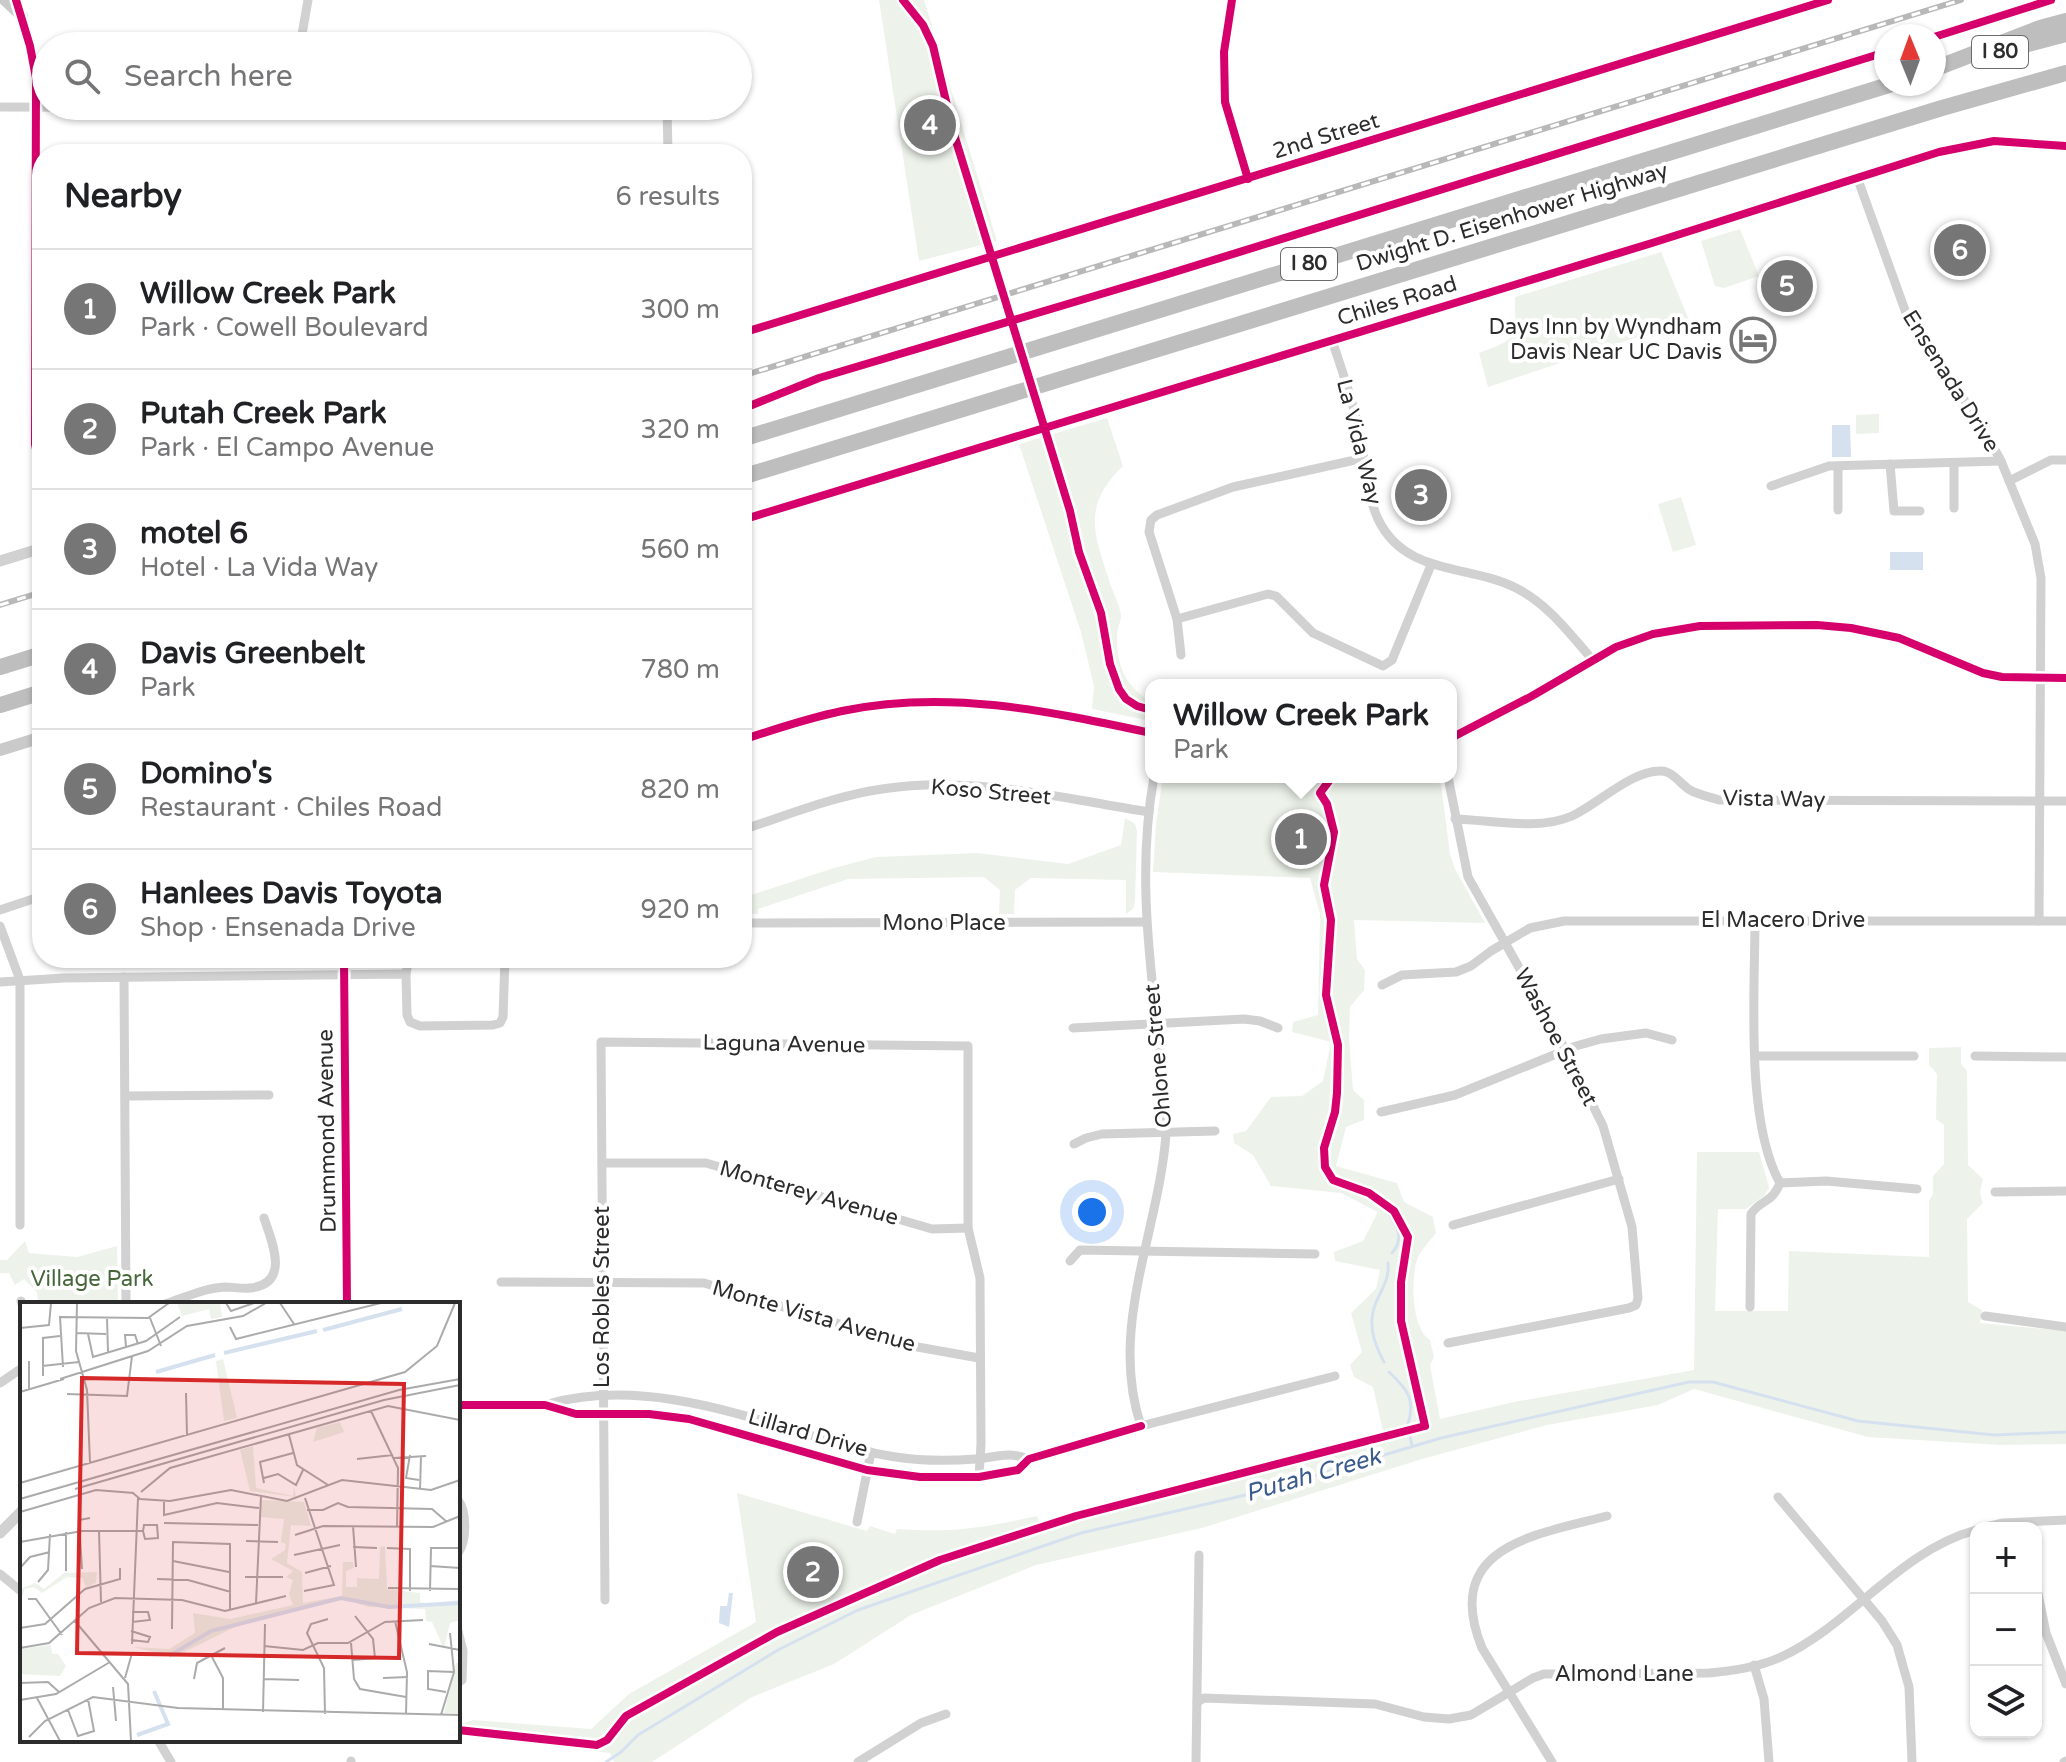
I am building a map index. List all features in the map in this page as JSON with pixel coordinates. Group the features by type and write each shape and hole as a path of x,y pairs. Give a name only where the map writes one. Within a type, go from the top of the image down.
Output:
{"highway":[{"path":"1946,65 2040,28 2066,21"},
{"name":"I 80","path":"1946,67 2066,34"},
{"name":"Dwight D. Eisenhower Highway","path":"752,474 1942,108 2066,73"},
{"name":"Dwight D. Eisenhower Highway","path":"752,436 1874,90"},
{"path":"0,667 32,657"},
{"path":"0,705 32,695"}],"main road":[{"path":"5,0 22,16"},
{"path":"1457,735 1521,703 1616,647 1681,628 1711,625 1851,628 1899,638 1983,673 2002,677 2066,678"},
{"path":"752,737 842,711 927,701 1006,705 1145,732"},
{"path":"0,750 32,740"}],"street":[{"path":"16,0 32,60"},
{"path":"302,32 308,0"},
{"name":"2nd Street","path":"752,330 1828,0"},
{"path":"0,107 32,109"},
{"path":"36,120 36,144"},
{"path":"667,120 668,144"},
{"name":"Chiles Road","path":"752,517 1939,152 1994,141 2066,146"},
{"name":"Ensenada Drive","path":"1857,177 1906,313 1983,428 2001,461 2035,544 2041,578 2039,921"},
{"name":"La Vida Way","path":"1332,340 1356,416 1379,521 1400,546 1415,557 1431,565 1487,576 1518,589 1545,606 1592,659"},
{"path":"1181,655 1177,619 1149,532 1151,520 1233,487 1364,458"},
{"path":"2009,481 2051,460 2066,460"},
{"path":"1771,486 1829,466 2001,461"},
{"path":"1954,463 1954,508"},
{"path":"1890,464 1894,511 1920,511"},
{"path":"1838,466 1838,510"},
{"path":"0,561 32,551"},
{"path":"1177,619 1268,594 1276,596 1313,633 1383,666 1392,660 1431,565"},
{"name":"Vista Way","path":"1455,819 1558,821 1657,770 1666,771 1691,791 1719,800 2066,801"},
{"name":"Ohlone Street","path":"1141,1426 1132,1391 1129,1351 1131,1322 1166,1131 1146,922 1144,864 1153,783"},
{"name":"Washoe Street","path":"1448,1343 1636,1305 1638,1298 1632,1227 1603,1126 1566,1051 1468,877 1449,783"},
{"name":"Koso Street","path":"752,827 847,796 883,788 928,785 1005,790 1149,812"},
{"path":"0,910 32,899"},
{"path":"1755,919 1755,1056 1759,1111 1775,1175 1780,1183"},
{"name":"El Macero Drive","path":"1382,985 1402,975 1456,972 1471,966 1530,928 1564,921 2066,921"},
{"name":"Mono Place","path":"752,923 1146,922"},
{"path":"0,926 20,980 20,1225"},
{"name":"Drummond Avenue","path":"344,968 347,1302"},
{"path":"407,968 407,1015 410,1022 420,1026 500,1023 506,968"},
{"path":"0,982 124,977 406,974"},
{"path":"124,977 126,1302"},
{"path":"1073,1028 1244,1019 1278,1028"},
{"path":"1381,1112 1455,1095 1566,1051 1623,1035 1646,1033 1672,1040"},
{"name":"Laguna Avenue","path":"601,1042 968,1046 968,1228"},
{"name":"Los Robles Street","path":"601,1042 605,1600"},
{"path":"1755,1056 1914,1056"},
{"path":"1975,1056 2066,1057"},
{"path":"125,1096 269,1095"},
{"path":"1074,1144 1102,1134 1215,1131"},
{"name":"Monterey Avenue","path":"602,1163 706,1163 932,1229 968,1228"},
{"path":"1453,1225 1619,1179"},
{"path":"1780,1183 1826,1181 1917,1189"},
{"path":"1750,1307 1751,1214 1757,1206 1771,1200 1780,1183"},
{"path":"1995,1192 2066,1191"},
{"path":"171,1302 224,1287 251,1288 266,1284 275,1271 277,1257 264,1218"},
{"path":"968,1228 980,1278 979,1477"},
{"path":"1070,1261 1080,1250 1315,1254"},
{"name":"Monte Vista Avenue","path":"501,1282 704,1283 912,1346 979,1358"},
{"path":"1985,1316 2066,1327"},
{"path":"0,1383 20,1369"},
{"name":"Lillard Drive","path":"545,1405 576,1414 664,1415 707,1422 867,1470 920,1477 979,1477 1018,1470 1029,1459 1141,1426 1335,1376"},
{"name":"Lillard Drive","path":"460,1405 545,1405 576,1396 662,1398 718,1407 871,1452 921,1460 978,1459 1013,1453 1029,1459"},
{"path":"743,1433 747,1416"},
{"path":"857,1522 871,1452"},
{"path":"920,1477 921,1460"},
{"path":"1778,1497 1882,1621 1897,1645 1906,1669 1912,1762"},
{"path":"460,1503 463,1507 463,1545 460,1550"},
{"path":"0,1533 20,1513"},
{"path":"1552,1762 1482,1648 1471,1609 1473,1588 1484,1567 1499,1551 1520,1539 1607,1516"},
{"path":"2042,1523 2066,1520"},
{"name":"Almond Lane","path":"1197,1702 1204,1698 1375,1704 1424,1717 1449,1719 1471,1715 1544,1674 1709,1673 1754,1665 1779,1659 1812,1640 1921,1554 1944,1541 1970,1532"},
{"path":"1196,1762 1199,1555"},
{"path":"0,1574 20,1590"},
{"path":"2037,1594 2040,1613 2065,1678"},
{"path":"460,1639 463,1651 460,1682"},
{"path":"1754,1665 1764,1699 1769,1762"},
{"path":"858,1762 921,1723 946,1714"},
{"path":"159,1742 171,1762"}],"green space":[{"path":"879,0 924,0 997,241 919,261"},
{"path":"1740,229 1759,276 1724,288 1715,286 1701,241"},
{"path":"1661,252 1689,320 1488,387 1479,353 1502,344 1512,335 1515,297"},
{"path":"1879,414 1879,433 1856,434 1856,415"},
{"path":"1107,418 1123,466 1101,495 1096,509 1096,537 1120,612 1117,634 1120,665 1129,682 1145,698 1145,720 1092,709 1094,686 1081,632 1019,444"},
{"path":"1681,497 1696,545 1673,552 1658,504"},
{"path":"1162,783 1441,783 1450,854 1485,923 1354,920 1357,959 1365,970 1364,990 1350,1007 1349,1038 1353,1090 1364,1100 1364,1120 1346,1127 1336,1166 1397,1183 1404,1202 1433,1217 1436,1233 1417,1260 1413,1290 1419,1325 1430,1340 1434,1357 1430,1365 1440,1419 1514,1402 1694,1370 1697,1152 1759,1152 1769,1187 1765,1195 1746,1209 1718,1209 1715,1311 1788,1311 1789,1251 1929,1257 1929,1201 1933,1194 1933,1176 1944,1164 1944,1125 1936,1119 1937,1074 1929,1065 1929,1048 1961,1047 1961,1064 1967,1071 1968,1165 1983,1179 1980,1192 1983,1203 1967,1219 1968,1302 1982,1310 1980,1323 2066,1331 2066,1444 2001,1445 1868,1437 1694,1389 1658,1405 1547,1425 1422,1459 1202,1528 1036,1565 911,1615 834,1664 752,1697 652,1762 614,1762 610,1753 460,1735 460,1724 473,1720 591,1729 629,1694 756,1622 737,1493 867,1531 870,1526 895,1534 897,1529 967,1528 1037,1516 1039,1522 1383,1431 1373,1387 1354,1377 1350,1365 1362,1352 1351,1313 1376,1289 1380,1270 1335,1261 1334,1252 1363,1241 1378,1212 1341,1193 1271,1186 1253,1155 1234,1143 1233,1134 1246,1131 1271,1097 1302,1096 1323,1081 1331,1042 1292,1032 1293,1022 1318,1015 1320,914 1310,878 1153,872"},
{"path":"1125,818 1135,824 1137,831 1135,902 1133,909 1126,914 1126,880 1031,878 1015,890 1014,914 999,914 1000,890 984,877 848,879 758,909 758,914 752,914 752,895 876,857 978,853 1068,864 1121,845"},
{"name":"Village Park","path":"25,1241 29,1253 77,1257 117,1246 118,1302 38,1302 37,1292 24,1279 15,1285 9,1273 0,1273 0,1260 7,1260"}],"water":[{"path":"1832,425 1850,425 1851,457 1832,457"},
{"path":"1890,552 1923,552 1923,570 1890,570"},
{"path":"729,1593 733,1593 729,1627 719,1623 720,1606 727,1606"}],"waterway":[{"path":"1384,1206 1399,1235 1392,1253"},
{"path":"1384,1362 1374,1338 1372,1319 1387,1277 1388,1263"},
{"path":"1389,1372 1408,1395 1411,1408 1408,1424"},
{"name":"Putah Creek","path":"606,1762 638,1735 778,1650 858,1610 1081,1533 1263,1491 1441,1438 1689,1382 1713,1382 1858,1421 1994,1435 2066,1432"},
{"path":"1410,1436 1412,1446"}],"railway":[{"path":"752,373 1961,0"},
{"path":"0,605 32,595"}],"cycle path":[{"path":"16,0 32,57"},
{"path":"903,0 923,25 933,46 953,131 1070,511 1079,552 1101,613 1110,664 1126,699 1145,708"},
{"path":"1232,0 1224,52 1225,102 1248,179"},
{"path":"752,330 1828,0"},
{"path":"1946,33 2051,0"},
{"path":"752,405 819,378 1165,275 1874,56"},
{"path":"36,120 36,144"},
{"path":"752,517 1652,243 1939,152 1994,141 2066,146"},
{"path":"1457,735 1616,647 1653,634 1700,626 1817,625 1851,628 1899,638 1983,673 2002,677 2066,678"},
{"path":"752,737 842,711 920,702 959,702 1036,711 1145,732"},
{"path":"460,1730 597,1745 607,1740 626,1716 777,1632 940,1560 1076,1516 1425,1426 1401,1321 1401,1282 1408,1237 1394,1211 1369,1193 1333,1180 1325,1167 1324,1148 1335,1112 1338,1045 1326,995 1331,920 1324,885 1334,832 1327,804 1320,793 1328,783"},
{"path":"344,968 347,1302"},
{"path":"460,1405 545,1405 576,1414 649,1414 689,1419 867,1470 920,1477 979,1477 1018,1470 1029,1459 1141,1426"}],"place":[{"name":"Davis Greenbelt","path":"930,125"},
{"name":"Hanlees Davis Toyota","path":"1960,250"},
{"name":"Domino's","path":"1787,286"},
{"name":"Days Inn by Wyndham Davis Near UC Davis","path":"1753,340"},
{"name":"motel 6","path":"1421,495"},
{"name":"Willow Creek Park","path":"1301,839"},
{"name":"Putah Creek Park","path":"813,1572"}]}
